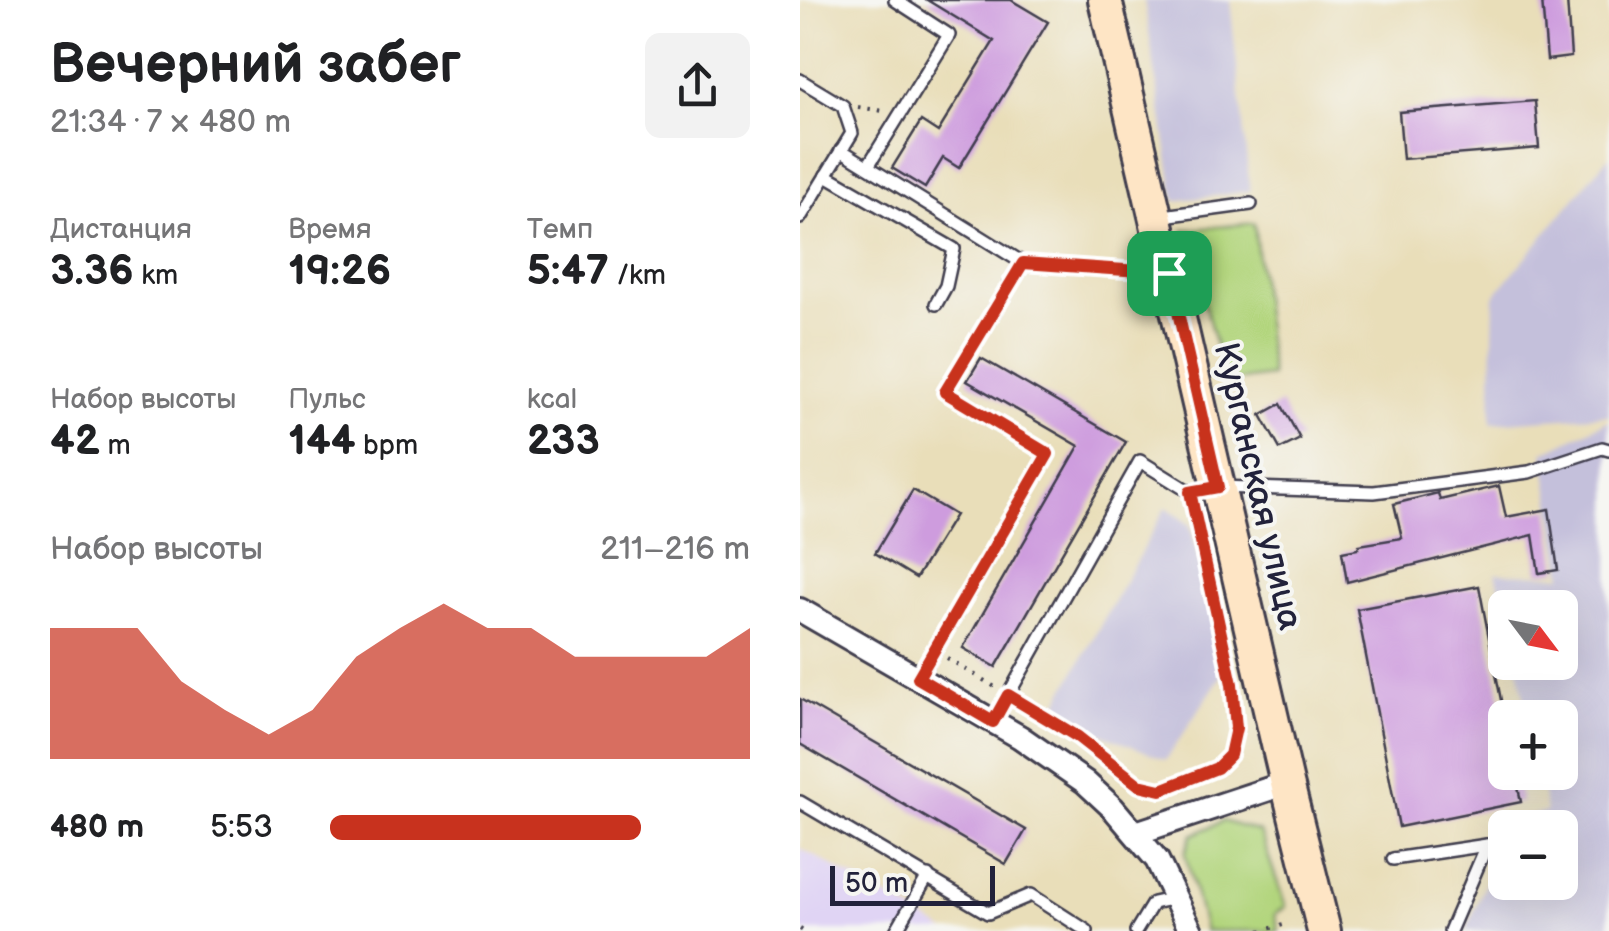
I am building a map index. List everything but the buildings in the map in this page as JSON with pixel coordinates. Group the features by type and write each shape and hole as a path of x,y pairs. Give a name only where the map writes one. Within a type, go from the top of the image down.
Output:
{"street":[{"name":"Курганская улица","path":"1106,0 1169,273 1204,490 1324,931"},
{"path":"800,610 993,722 1085,782 1157,860 1191,931"},
{"path":"1136,834 1286,783"}],"lane":[{"path":"868,166 949,35 896,0"},
{"path":"800,80 843,106 852,133 800,218"},
{"path":"841,150 1023,263 1169,273"},
{"path":"826,176 954,249 946,286 936,304"},
{"path":"1156,217 1251,204"},
{"path":"918,678 1048,454 945,392 1023,263"},
{"path":"993,722 1140,461 1204,490 1374,492 1529,472 1602,448 1609,450"},
{"path":"800,802 988,913 1031,895 1087,931"},
{"path":"1393,859 1487,845 1450,931"},
{"path":"896,931 928,876"},
{"path":"1136,931 1153,903 1176,898"}],"path":[{"path":"865,107 887,112"},
{"path":"934,651 1078,737 1139,785 1161,790 1217,768 1230,755 1236,728 1204,490"},
{"path":"1260,931 1283,925"}],"shaded area":[{"path":"1144,0 1230,0 1250,191 1175,201"},
{"path":"1609,156 1609,415 1491,423 1494,296"},
{"path":"1609,420 1609,931 1466,931 1488,877 1488,900 1578,900 1578,810 1546,810 1542,790 1578,790 1578,700 1525,700 1520,680 1578,680 1578,590 1500,590 1496,573 1563,576 1543,453"},
{"path":"1166,507 1190,525 1227,667 1166,760 1052,713"},
{"path":"800,848 909,909 946,931 800,931"}],"green space":[{"path":"1254,223 1271,376 1226,382 1184,230"},
{"path":"1223,821 1260,832 1286,907 1275,914 1279,931 1205,931 1185,853 1192,835"}],"route":[{"path":"1023,263 1169,273 1218,487 1190,492 1232,684 1236,728 1230,755 1217,768 1161,790 1139,785 1078,737 1008,695 993,722 918,678 1048,454 945,392 1023,263"}]}
